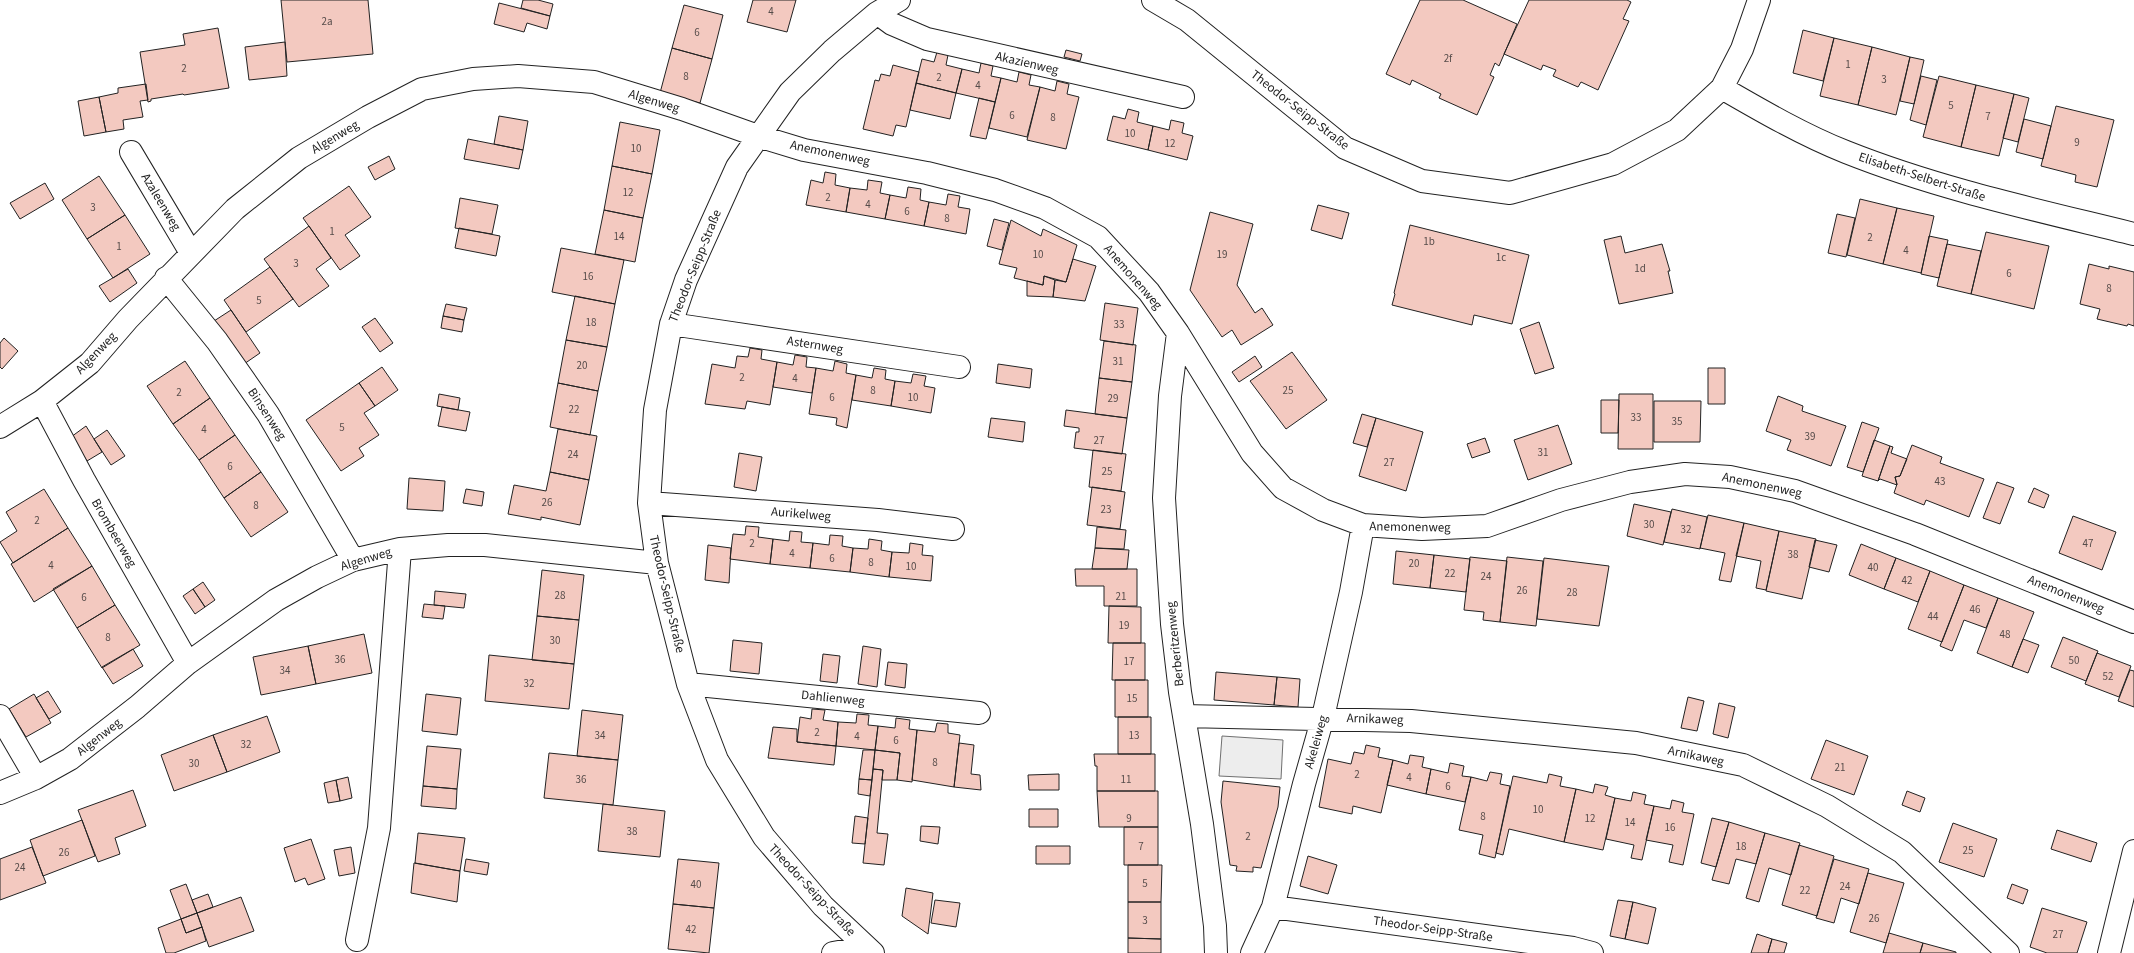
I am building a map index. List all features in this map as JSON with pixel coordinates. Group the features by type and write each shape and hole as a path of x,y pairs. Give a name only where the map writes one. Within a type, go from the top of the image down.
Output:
{"street":[{"name":"Theodor-Seipp-Straße","path":"870,950 824,906 764,837 717,760 688,684 657,563 649,503 655,410 671,324 686,280 737,167 790,92 832,51 877,13 899,0"},
{"name":"Theodor-Seipp-Straße","path":"1153,0 1187,20 1345,148 1422,181 1510,193 1613,164 1677,130 1722,88 1742,50 1759,0"},
{"name":"Akazienweg","path":"877,13 892,24 927,39 1183,97"},
{"name":"Algenweg","path":"0,427 42,401 90,363 166,278 235,209 299,158 368,117 422,89 465,80 518,76 594,82 682,109 758,136"},
{"name":"Elisabeth-Selbert-Straße","path":"1722,88 1756,108 1845,152 1949,188 2134,234"},
{"name":"Anemonenweg","path":"758,136 804,150 927,173 996,190 1045,208 1098,237 1149,292 1178,333 1252,453 1283,488 1323,510 1363,525 1422,530 1487,526 1562,500 1630,482 1685,474 1730,476 1795,490 1915,534 2134,622"},
{"name":"Azaleenweg","path":"131,152 191,253"},
{"name":"Binsenweg","path":"166,278 217,341 268,414 353,560"},
{"name":"Asternweg","path":"671,324 959,367"},
{"name":"Berberitzenweg","path":"1178,333 1170,396 1164,498 1172,624 1184,716 1202,824 1215,926 1216,953"},
{"name":"Brombeerweg","path":"42,401 84,480 188,663"},
{"name":"Aurikelweg","path":"649,503 878,520 954,530"},
{"name":"Akeleiweg","path":"1252,953 1273,906 1304,784 1323,717 1351,592 1363,525"},
{"name":"Algenweg","path":"0,793 36,778 70,759 137,707 188,663 276,600 317,577 353,560 400,549 448,545 485,545 657,563"},
{"path":"357,940 379,828 400,549"},
{"name":"Dahlienweg","path":"688,684 979,713"},
{"path":"0,716 36,778"},
{"name":"Arnikaweg","path":"1184,716 1323,717 1411,721 1636,743 1743,765 1827,806 1902,852 2008,953"},
{"path":"2109,953 2134,851"},
{"name":"Theodor-Seipp-Straße","path":"1273,906 1572,948 1592,953"},
{"name":"Theodor-Seipp-Straße","path":"832,953 870,950"}],"shaded area":[{"path":"1222,736 1283,740 1281,779 1219,776"}],"building":[{"path":"281,0 368,0 373,54 287,62"},
{"path":"523,0 538,0 553,4 550,16 521,8"},
{"path":"753,0 796,0 787,32 747,22"},
{"path":"1420,0 1463,0 1517,24 1499,66 1495,63 1490,75 1494,77 1477,115 1439,98 1441,94 1412,80 1410,85 1386,74"},
{"path":"1529,0 1627,0 1631,2 1623,19 1629,21 1598,90 1581,82 1578,87 1553,76 1556,70 1543,65 1541,70 1504,54"},
{"path":"499,3 550,16 547,29 527,23 524,32 494,24"},
{"path":"684,5 723,15 712,59 672,48"},
{"path":"218,28 229,88 151,99 151,101 148,102 140,52 185,45 183,34"},
{"path":"1803,30 1834,38 1823,81 1793,73"},
{"path":"1834,38 1872,47 1858,105 1820,96"},
{"path":"285,42 287,76 249,80 245,47"},
{"path":"1872,47 1910,57 1896,115 1858,105"},
{"path":"672,48 712,59 700,103 660,93"},
{"path":"1066,50 1082,54 1080,61 1064,57"},
{"path":"937,52 948,55 946,65 962,69 956,93 916,83 922,59 934,62"},
{"path":"1910,57 1924,60 1914,104 1900,101"},
{"path":"981,63 993,66 991,76 1001,78 995,102 956,93 962,69 979,73"},
{"path":"893,65 919,72 906,127 896,125 893,136 863,129 875,80 879,81 881,74 890,76"},
{"path":"1019,72 1031,75 1029,85 1040,87 1027,137 989,128 1001,78 1017,82"},
{"path":"1921,76 1937,80 1926,125 1910,120"},
{"path":"1939,76 1976,85 1961,147 1923,137"},
{"path":"1057,81 1069,84 1067,94 1079,97 1066,149 1027,140 1040,87 1055,91"},
{"path":"916,83 956,93 950,119 910,110"},
{"path":"146,84 148,100 140,101 143,117 123,120 124,129 106,132 99,97 118,93 118,88"},
{"path":"1976,85 2014,94 1999,156 1961,147"},
{"path":"2014,94 2029,98 2018,142 2003,138"},
{"path":"99,97 106,132 84,136 78,101"},
{"path":"979,98 995,102 986,139 970,136"},
{"path":"2056,106 2114,120 2097,187 2075,182 2076,175 2041,166"},
{"path":"1128,109 1139,112 1137,122 1153,126 1148,150 1107,140 1113,116 1125,119"},
{"path":"499,116 528,121 523,150 494,144"},
{"path":"2024,119 2051,126 2043,159 2016,152"},
{"path":"1171,120 1184,123 1182,133 1193,136 1187,160 1148,150 1153,126 1169,130"},
{"path":"620,122 660,130 652,174 612,166"},
{"path":"468,139 523,150 519,169 464,159"},
{"path":"389,156 395,169 375,180 368,167"},
{"path":"612,166 652,174 643,218 604,210"},
{"path":"825,172 836,174 835,185 850,188 846,212 806,205 811,180 823,183"},
{"path":"99,176 125,215 87,239 62,200"},
{"path":"868,180 882,182 880,193 890,195 885,219 846,212 850,188 867,190"},
{"path":"45,183 54,199 20,219 10,203"},
{"path":"349,186 371,217 345,235 360,256 340,270 303,218"},
{"path":"908,187 921,189 920,200 929,202 924,226 885,219 890,195 906,198"},
{"path":"948,194 960,196 958,207 970,209 966,234 924,226 929,202 946,205"},
{"path":"460,198 498,205 492,234 455,228"},
{"path":"1860,199 1897,208 1883,264 1847,255"},
{"path":"1318,205 1349,213 1342,239 1311,230"},
{"path":"1897,208 1934,216 1921,273 1883,264"},
{"path":"604,210 643,218 635,262 595,254"},
{"path":"1210,212 1253,224 1237,285 1255,313 1262,308 1273,325 1241,345 1232,330 1222,337 1190,290"},
{"path":"1837,214 1855,218 1846,257 1828,253"},
{"path":"125,215 150,254 113,278 87,239"},
{"path":"994,219 1009,223 1002,250 987,246"},
{"path":"1011,220 1041,236 1043,229 1077,245 1066,282 1044,276 1043,285 1014,278 1017,268 999,264"},
{"path":"1410,225 1529,255 1512,324 1474,315 1472,325 1392,305"},
{"path":"309,226 331,258 316,269 329,286 299,307 264,259"},
{"path":"459,228 500,236 496,256 455,248"},
{"path":"1986,232 2049,246 2034,309 1971,294"},
{"path":"1621,236 1625,253 1662,244 1670,271 1668,271 1673,293 1619,304 1604,240"},
{"path":"1929,236 1948,240 1939,278 1921,274"},
{"path":"1947,244 1981,251 1971,294 1937,286"},
{"path":"561,248 624,260 615,304 552,292"},
{"path":"1073,259 1096,266 1085,301 1053,297 1055,280 1066,282"},
{"path":"2089,264 2109,269 2109,266 2134,272 2134,326 2128,324 2127,326 2097,319 2100,309 2080,304"},
{"path":"270,267 293,299 246,332 224,300"},
{"path":"128,269 137,283 110,302 99,286"},
{"path":"1044,276 1055,280 1053,297 1027,296 1027,281 1043,285"},
{"path":"575,296 615,304 607,347 566,340"},
{"path":"1105,303 1138,308 1133,345 1100,340"},
{"path":"446,304 467,308 464,320 443,316"},
{"path":"231,310 260,353 244,364 214,321"},
{"path":"443,316 464,320 462,332 441,328"},
{"path":"375,318 393,343 380,352 362,327"},
{"path":"1539,322 1554,368 1535,374 1520,329"},
{"path":"4,338 18,351 2,369 0,367 0,343"},
{"path":"566,340 607,347 598,391 558,383"},
{"path":"1104,341 1136,345 1132,382 1099,378"},
{"path":"750,348 762,350 761,359 777,362 770,405 747,401 745,409 705,404 712,364 735,368 737,356 748,357"},
{"path":"1292,352 1327,400 1286,429 1250,381"},
{"path":"795,355 807,357 806,367 816,368 812,393 773,387 777,362 793,365"},
{"path":"1255,356 1262,367 1239,382 1232,372"},
{"path":"185,361 210,398 173,424 147,386"},
{"path":"835,361 847,364 846,373 856,375 847,428 836,425 837,418 809,414 816,368 833,371"},
{"path":"998,364 1032,369 1030,388 996,383"},
{"path":"382,367 398,390 375,406 359,383"},
{"path":"874,368 886,370 885,379 895,381 891,406 852,400 856,375 872,378"},
{"path":"1708,368 1725,368 1725,404 1708,404"},
{"path":"913,374 926,376 924,386 935,388 931,413 891,406 895,381 911,383"},
{"path":"1099,378 1132,382 1127,418 1095,414"},
{"path":"359,383 375,406 364,413 379,435 359,448 364,456 341,471 306,420"},
{"path":"558,383 598,391 590,435 550,427"},
{"path":"439,394 460,398 458,410 437,406"},
{"path":"1619,394 1653,394 1653,449 1618,449"},
{"path":"1778,396 1803,406 1802,411 1846,426 1831,466 1787,450 1791,440 1766,431"},
{"path":"210,398 235,435 199,460 173,424"},
{"path":"1601,400 1619,400 1618,433 1601,433"},
{"path":"1654,401 1701,401 1700,442 1654,442"},
{"path":"442,407 470,412 466,431 438,426"},
{"path":"1066,410 1127,418 1122,454 1074,448 1076,432 1079,432 1079,428 1064,426"},
{"path":"1362,414 1376,418 1367,447 1353,443"},
{"path":"991,418 1025,422 1023,442 988,437"},
{"path":"1376,418 1423,432 1406,491 1359,476"},
{"path":"1862,422 1879,428 1863,472 1847,467"},
{"path":"1558,425 1572,464 1528,480 1514,440"},
{"path":"86,426 102,452 87,461 71,437"},
{"path":"558,429 597,436 589,480 550,472"},
{"path":"107,430 125,456 111,465 94,439"},
{"path":"235,435 261,472 224,498 199,460"},
{"path":"1485,438 1490,452 1472,458 1467,444"},
{"path":"1874,440 1890,446 1878,481 1862,476"},
{"path":"1912,445 1942,457 1940,463 1984,479 1969,517 1926,500 1924,505 1894,493 1897,484 1895,477 1900,476"},
{"path":"1890,446 1893,447 1891,453 1907,459 1900,476 1895,477 1897,485 1880,479 1878,481"},
{"path":"1093,450 1126,454 1121,491 1089,487"},
{"path":"739,453 762,457 756,491 734,487"},
{"path":"261,472 288,512 251,537 224,498"},
{"path":"550,472 589,480 580,525 541,517 541,520 508,514 514,485 546,491"},
{"path":"409,478 445,481 443,511 407,509"},
{"path":"1997,482 2014,488 2000,524 1983,518"},
{"path":"1092,487 1125,492 1120,529 1087,525"},
{"path":"2034,488 2049,495 2044,508 2028,502"},
{"path":"44,489 68,528 13,563 0,542 17,531 6,512"},
{"path":"466,489 484,492 482,506 463,503"},
{"path":"1634,504 1671,512 1663,545 1627,536"},
{"path":"1672,509 1707,517 1700,549 1664,542"},
{"path":"1708,515 1744,523 1731,582 1719,580 1725,553 1700,548"},
{"path":"2073,516 2116,532 2102,570 2059,553"},
{"path":"1744,523 1779,531 1766,590 1756,588 1761,561 1736,556"},
{"path":"746,526 759,527 758,537 773,539 770,564 730,559 733,534 745,535"},
{"path":"1097,527 1126,530 1124,549 1095,548"},
{"path":"68,528 92,566 34,602 11,564"},
{"path":"790,531 802,532 801,542 813,543 810,568 770,564 773,539 789,541"},
{"path":"1779,531 1816,539 1802,599 1766,591"},
{"path":"830,535 843,536 842,546 853,548 850,572 810,568 813,543 829,545"},
{"path":"869,539 882,541 881,550 892,552 889,577 850,572 853,548 868,549"},
{"path":"1815,540 1837,545 1829,572 1809,567"},
{"path":"910,543 923,545 922,555 933,556 931,581 889,577 892,552 909,553"},
{"path":"1861,544 1896,558 1884,589 1849,575"},
{"path":"708,545 731,548 729,583 705,580"},
{"path":"1095,548 1129,550 1127,569 1092,569"},
{"path":"1396,551 1434,555 1430,588 1393,584"},
{"path":"1434,555 1470,559 1466,592 1430,588"},
{"path":"1470,557 1507,561 1500,622 1483,620 1484,612 1464,610"},
{"path":"1507,557 1543,561 1536,626 1500,622"},
{"path":"1544,558 1609,566 1599,626 1537,619"},
{"path":"1896,558 1930,571 1918,602 1884,589"},
{"path":"92,566 115,605 77,628 53,589"},
{"path":"1075,569 1137,569 1137,606 1104,606 1104,586 1076,586"},
{"path":"542,570 584,575 579,620 537,616"},
{"path":"1930,571 1964,585 1942,642 1908,629"},
{"path":"203,582 215,600 205,607 193,589"},
{"path":"1964,585 1998,598 1986,628 1964,620 1952,651 1940,646"},
{"path":"193,589 205,607 195,614 183,596"},
{"path":"435,591 466,594 464,608 434,605"},
{"path":"1998,598 2034,612 2012,667 1977,653"},
{"path":"424,604 445,606 443,619 422,617"},
{"path":"115,605 140,645 102,668 77,628"},
{"path":"1109,606 1141,607 1141,643 1108,643"},
{"path":"537,616 579,620 574,664 532,660"},
{"path":"364,634 372,673 316,684 308,646"},
{"path":"2063,637 2098,651 2086,681 2051,667"},
{"path":"2023,639 2039,645 2028,673 2012,667"},
{"path":"733,640 762,643 759,674 730,671"},
{"path":"1113,643 1145,643 1145,680 1112,680"},
{"path":"308,646 316,684 261,695 253,657"},
{"path":"863,646 881,649 877,687 858,684"},
{"path":"133,649 143,666 113,684 102,667"},
{"path":"2097,653 2131,666 2119,697 2085,684"},
{"path":"823,654 840,656 837,683 820,681"},
{"path":"489,655 574,664 569,709 485,701"},
{"path":"888,662 907,664 905,688 885,685"},
{"path":"2130,670 2134,671 2134,707 2118,701"},
{"path":"1216,672 1277,677 1274,705 1214,700"},
{"path":"1277,677 1300,679 1298,707 1274,705"},
{"path":"1115,680 1148,680 1148,717 1115,717"},
{"path":"48,691 61,712 49,719 36,698"},
{"path":"34,694 51,723 26,737 9,709"},
{"path":"426,694 461,698 457,735 422,731"},
{"path":"1688,697 1704,701 1697,731 1681,728"},
{"path":"1719,703 1735,707 1728,738 1713,734"},
{"path":"812,709 825,710 823,720 838,722 836,746 797,742 800,717 811,719"},
{"path":"582,710 623,715 618,760 577,756"},
{"path":"857,714 869,715 868,725 878,726 875,750 836,746 838,722 856,723"},
{"path":"267,716 280,752 227,772 213,735"},
{"path":"1118,717 1151,717 1151,754 1118,754"},
{"path":"896,718 910,720 909,729 917,730 912,782 897,780 900,753 875,750 878,726 895,728"},
{"path":"937,723 948,724 948,733 960,735 954,787 912,780 917,730 935,732"},
{"path":"773,727 797,729 797,742 836,746 834,765 768,758"},
{"path":"213,735 227,772 174,791 161,755"},
{"path":"1826,740 1868,756 1854,795 1811,779"},
{"path":"959,743 974,745 971,774 980,775 981,790 954,787"},
{"path":"1366,745 1380,748 1378,757 1393,760 1381,813 1353,806 1352,814 1319,807 1328,759 1351,764 1354,752 1364,754"},
{"path":"427,746 461,749 457,789 423,786"},
{"path":"863,750 875,750 872,780 859,779"},
{"path":"875,750 900,753 897,780 882,780 883,770 873,769"},
{"path":"549,753 618,760 613,805 544,798"},
{"path":"1094,754 1155,754 1155,791 1097,791 1097,766 1095,766"},
{"path":"1410,755 1424,757 1422,767 1431,769 1426,794 1387,785 1393,760 1408,764"},
{"path":"1450,763 1464,766 1462,776 1471,777 1465,802 1426,794 1431,769 1448,773"},
{"path":"873,769 883,770 877,833 888,834 884,865 863,863"},
{"path":"1490,772 1502,774 1500,784 1510,786 1495,858 1479,854 1483,835 1459,830 1471,777 1487,781"},
{"path":"1059,774 1059,790 1029,790 1028,775"},
{"path":"1549,774 1562,777 1560,786 1576,789 1564,842 1509,829 1503,855 1496,853 1513,776 1547,783"},
{"path":"348,777 352,798 340,801 336,780"},
{"path":"859,779 872,780 870,796 858,794"},
{"path":"336,780 340,801 328,803 324,783"},
{"path":"1223,781 1280,787 1278,807 1261,868 1253,867 1253,872 1236,871 1237,866 1230,865 1221,802"},
{"path":"1595,784 1608,787 1605,795 1615,798 1603,850 1564,842 1576,789 1593,793"},
{"path":"423,786 457,789 456,809 421,806"},
{"path":"133,790 146,826 115,838 120,854 98,862 78,810"},
{"path":"1097,791 1158,791 1158,827 1099,827"},
{"path":"1907,791 1925,798 1920,812 1902,805"},
{"path":"1633,792 1646,795 1644,804 1654,806 1642,860 1631,858 1634,845 1606,839 1615,798 1631,801"},
{"path":"1672,800 1684,803 1682,812 1694,814 1683,865 1669,862 1673,845 1646,840 1654,806 1670,809"},
{"path":"603,804 665,811 660,857 598,851"},
{"path":"1029,809 1058,809 1058,827 1029,827"},
{"path":"855,816 868,818 865,844 852,843"},
{"path":"1712,818 1729,822 1716,867 1701,863"},
{"path":"82,820 95,856 43,876 30,840"},
{"path":"1729,822 1765,833 1756,864 1736,859 1729,884 1712,880"},
{"path":"1953,823 1997,839 1984,877 1939,862"},
{"path":"921,826 940,827 938,844 920,841"},
{"path":"1124,827 1158,827 1158,865 1124,865"},
{"path":"2057,830 2097,843 2091,862 2051,849"},
{"path":"418,833 465,838 460,871 415,863"},
{"path":"1765,833 1800,843 1791,875 1769,868 1759,902 1746,898"},
{"path":"311,839 325,879 308,885 305,878 295,882 284,848"},
{"path":"1799,845 1834,856 1817,916 1782,905"},
{"path":"1036,846 1070,846 1070,864 1036,864"},
{"path":"32,847 46,883 0,900 0,859"},
{"path":"351,847 355,873 339,876 334,850"},
{"path":"1308,856 1337,865 1328,894 1300,886"},
{"path":"466,859 489,863 487,875 464,871"},
{"path":"678,859 719,863 714,908 673,904"},
{"path":"1834,859 1869,869 1859,904 1841,898 1834,923 1816,918"},
{"path":"414,863 460,871 457,902 411,893"},
{"path":"1128,865 1162,865 1161,902 1128,902"},
{"path":"1868,873 1904,883 1886,943 1850,932"},
{"path":"186,884 197,913 181,919 170,890"},
{"path":"2012,884 2028,890 2023,904 2007,898"},
{"path":"906,888 933,893 928,934 902,916"},
{"path":"208,894 213,907 197,913 192,900"},
{"path":"241,897 254,931 209,947 197,913"},
{"path":"935,900 960,903 956,927 931,923"},
{"path":"1618,900 1633,902 1625,939 1610,936"},
{"path":"1128,902 1161,902 1161,939 1128,938"},
{"path":"1633,902 1656,908 1648,944 1625,939"},
{"path":"673,904 714,908 709,953 668,949"},
{"path":"2042,908 2087,922 2077,953 2047,953 2030,947"},
{"path":"197,913 202,927 186,933 181,919"},
{"path":"181,919 186,933 202,927 206,941 174,953 166,953 158,928"},
{"path":"1889,933 1923,943 1920,953 1883,953"},
{"path":"1757,934 1772,939 1768,953 1751,953"},
{"path":"1128,938 1161,939 1161,953 1128,953"},
{"path":"1772,939 1787,943 1784,953 1768,953"},
{"path":"1923,943 1956,952 1956,953 1920,953"}]}
